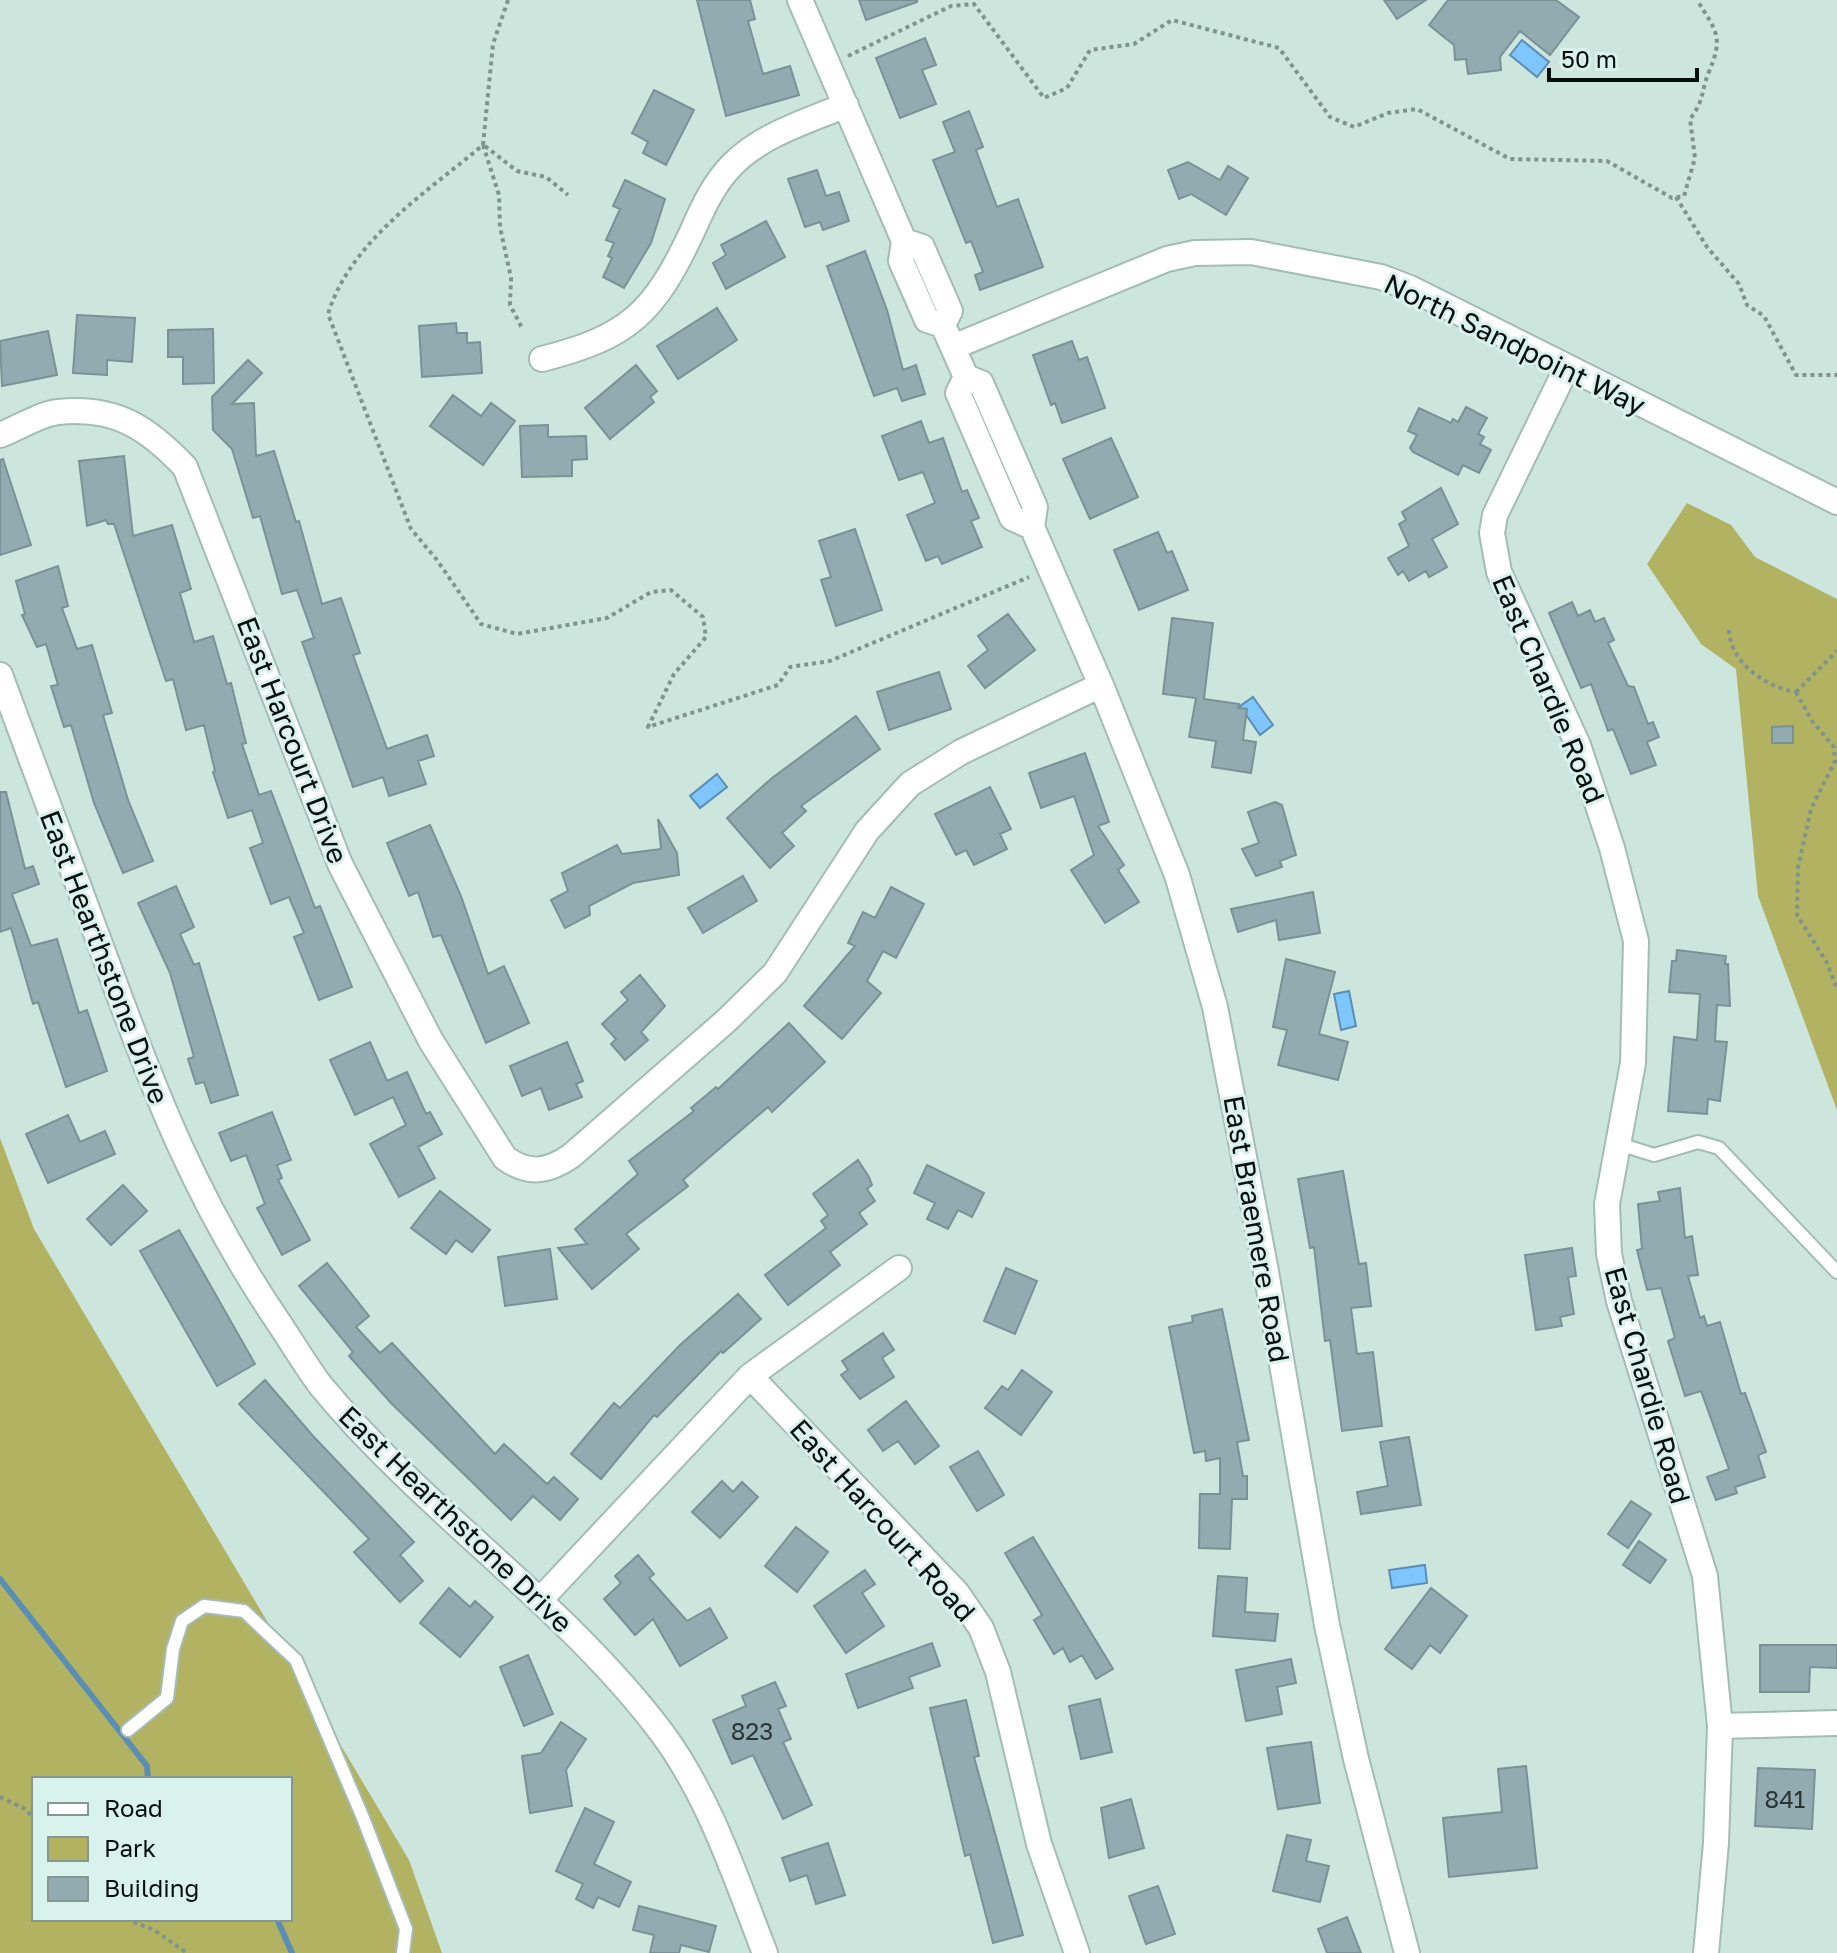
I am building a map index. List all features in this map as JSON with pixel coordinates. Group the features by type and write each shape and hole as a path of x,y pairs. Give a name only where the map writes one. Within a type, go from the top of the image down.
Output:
{"street":[{"name":"East Braemere Road","path":"800,0 904,241 901,261 927,320 943,325 966,377 981,383 1035,507 1032,527 1101,685 1177,875 1215,1007 1265,1266 1327,1625 1356,1759 1407,1953"},
{"path":"542,359 587,347 627,326 661,292 705,204 732,164 770,138 846,105"},
{"name":"North Sandpoint Way","path":"953,347 1167,259 1216,251 1251,252 1381,277 1410,288 1837,502"},
{"name":"East Chardie Road","path":"1567,367 1501,499 1492,533 1499,572 1578,745 1636,941 1633,1063 1607,1204 1609,1254 1619,1301 1705,1576 1720,1726 1716,1843 1706,1953"},
{"name":"East Harcourt Drive","path":"0,435 57,412 108,414 152,433 185,467 340,864 431,1041 505,1158 518,1168 533,1171 555,1167 571,1156 726,1021 775,973 867,831 910,784 961,752 1101,685"},
{"name":"East Hearthstone Drive","path":"0,675 156,1097 191,1177 244,1271 320,1385 413,1485 616,1674 665,1737 717,1834 765,1953"},
{"path":"540,1600 750,1376 899,1268"},
{"name":"East Harcourt Road","path":"750,1376 957,1593 981,1628 998,1672 1039,1844 1077,1953"},
{"path":"1720,1726 1837,1723"}],"lane":[{"path":"1616,1143 1654,1155 1698,1142 1719,1148 1837,1272"},
{"path":"128,1730 167,1698 173,1649 182,1621 204,1606 244,1611 296,1660 406,1929 403,1953"}],"path":[{"path":"508,0 493,44 483,145 499,195 500,227 511,278 510,305 522,328"},
{"path":"844,58 951,6 974,4 1044,98 1067,88 1090,50 1134,44 1172,20 1279,48 1330,117 1354,127 1388,113 1417,109 1510,159 1607,161 1639,181 1676,197 1684,196 1695,158 1690,119 1703,102 1707,76 1717,60 1719,35 1697,0"},
{"path":"483,145 517,171 546,177 568,195"},
{"path":"483,145 373,238 335,290 328,314 411,529 437,560 481,624 517,634 607,618 651,592 671,590 703,617 706,637 674,674 648,727 778,685 790,667 830,661 1029,577"},
{"path":"1676,197 1707,247 1739,284 1747,305 1764,316 1796,375 1837,375"},
{"path":"1729,630 1729,646 1746,668 1785,690 1796,692"},
{"path":"1796,692 1837,651"},
{"path":"1796,692 1812,721 1834,747 1835,761 1811,809 1801,853 1797,915 1827,963 1837,989"},
{"path":"0,1797 32,1817"},
{"path":"131,1921 154,1930 187,1953"}],"green space":[{"path":"1687,503 1731,525 1755,557 1837,599 1837,1110 1758,896 1736,669 1701,644 1647,564"},
{"path":"0,1138 34,1229 409,1860 442,1953 0,1953"}],"water":[{"path":"1522,40 1549,62 1537,77 1510,55"},
{"path":"1253,697 1273,725 1260,735 1240,706"},
{"path":"717,774 727,787 700,808 690,796"},
{"path":"1349,991 1356,1026 1341,1030 1334,994"},
{"path":"1425,1565 1427,1583 1392,1588 1389,1570"}],"building":[{"path":"697,0 750,0 755,19 748,21 763,74 790,66 799,95 726,116"},
{"path":"859,0 917,0 917,2 866,20"},
{"path":"1384,0 1426,0 1397,19"},
{"path":"1448,0 1556,0 1579,17 1550,55 1520,31 1500,57 1501,70 1468,74 1466,59 1455,60 1454,45 1429,25"},
{"path":"925,38 936,65 922,70 936,104 900,118 876,58"},
{"path":"654,90 694,110 666,165 643,153 648,142 632,133"},
{"path":"969,111 983,147 976,150 997,207 1018,199 1043,267 980,290 975,275 983,272 971,241 966,243 933,160 955,152 943,122"},
{"path":"1188,162 1220,180 1228,166 1248,178 1226,215 1191,194 1179,199 1168,170"},
{"path":"817,170 826,196 839,192 849,221 823,230 820,222 805,227 788,179"},
{"path":"625,180 665,199 651,243 624,288 603,277 612,258 608,256 614,243 606,240 620,209 613,206"},
{"path":"766,221 785,257 726,289 713,263 726,255 721,245"},
{"path":"865,251 887,310 903,370 916,365 925,394 902,401 897,388 874,396 827,266"},
{"path":"717,308 737,340 678,379 657,346"},
{"path":"77,315 135,318 132,362 107,360 107,375 73,373"},
{"path":"456,323 457,333 467,333 467,343 480,342 482,373 422,377 419,326"},
{"path":"213,329 214,383 183,384 183,357 168,357 168,330"},
{"path":"48,331 57,375 2,386 0,341"},
{"path":"1072,341 1079,360 1087,357 1105,408 1062,423 1055,403 1051,405 1033,355"},
{"path":"248,360 262,373 232,404 254,403 256,456 274,451 296,522 299,521 322,604 341,598 360,653 353,655 387,749 427,735 434,756 418,761 426,784 389,796 383,777 353,787 302,642 314,638 297,590 282,594 260,516 253,518 232,449 213,430 212,397"},
{"path":"636,365 657,391 650,397 654,402 610,439 585,408"},
{"path":"453,395 481,416 491,403 515,421 483,465 430,426"},
{"path":"1466,407 1487,418 1478,434 1484,437 1480,444 1491,450 1479,473 1463,465 1458,475 1413,452 1410,448 1417,435 1408,431 1419,408 1451,423 1453,419 1458,422"},
{"path":"921,421 929,443 943,438 962,492 967,490 979,518 971,521 982,547 942,564 938,556 926,561 907,515 935,503 923,472 899,480 882,436"},
{"path":"548,425 548,437 586,436 587,459 572,460 572,476 522,477 520,426"},
{"path":"1111,438 1138,497 1090,519 1063,459"},
{"path":"124,456 133,536 172,525 191,589 180,593 194,642 213,636 227,684 231,683 246,743 242,744 259,795 271,791 315,908 320,906 352,987 319,1000 294,937 304,933 289,897 271,904 250,848 263,843 252,810 228,818 213,772 204,725 186,730 173,679 166,681 114,524 108,524 106,520 87,526 79,461"},
{"path":"3,459 31,545 0,555 0,460"},
{"path":"1441,488 1458,524 1432,539 1447,567 1429,577 1426,571 1409,581 1403,571 1398,575 1388,558 1409,546 1399,524 1406,520 1402,512"},
{"path":"855,529 882,610 836,626 821,580 831,577 819,541"},
{"path":"1158,532 1167,553 1172,551 1188,590 1139,610 1114,550"},
{"path":"58,566 68,606 62,608 77,649 92,645 112,713 103,715 128,800 153,861 123,873 94,803 71,725 64,727 51,686 58,685 46,644 37,647 22,615 25,614 16,581"},
{"path":"1572,602 1578,616 1590,610 1595,622 1604,618 1614,640 1608,643 1628,686 1634,687 1648,724 1653,722 1659,737 1647,742 1656,765 1631,774 1613,729 1608,731 1591,684 1581,688 1549,613"},
{"path":"1008,614 1035,650 985,688 968,666 988,650 978,636"},
{"path":"1172,618 1213,623 1204,699 1239,704 1238,708 1247,709 1243,740 1256,742 1251,773 1212,767 1216,741 1189,737 1196,698 1163,694"},
{"path":"939,672 951,709 889,730 877,692"},
{"path":"856,716 880,749 801,806 806,811 782,833 794,846 770,868 727,818 772,778"},
{"path":"1793,726 1793,743 1772,743 1772,727"},
{"path":"1085,753 1109,822 1098,826 1124,865 1118,870 1139,902 1105,923 1071,870 1094,855 1074,796 1041,808 1029,773"},
{"path":"990,787 1011,829 1000,834 1007,849 974,865 966,850 956,855 935,814"},
{"path":"0,792 6,792 25,869 33,866 39,884 12,894 31,946 57,939 79,1013 87,1010 107,1071 66,1087 38,1002 33,1004 11,928 0,932"},
{"path":"1275,802 1282,805 1296,855 1280,861 1282,867 1256,876 1242,849 1259,843 1248,812"},
{"path":"658,819 677,853 679,875 633,883 589,906 590,915 565,928 551,900 568,891 562,873 617,845 622,854 661,849"},
{"path":"430,825 461,896 488,974 504,966 529,1023 486,1043 441,935 433,937 418,892 409,896 387,843"},
{"path":"743,876 757,901 703,933 688,908"},
{"path":"176,886 194,927 180,934 194,965 199,963 238,1095 211,1103 204,1082 196,1084 188,1059 194,1057 170,973 138,903"},
{"path":"891,887 924,904 896,958 883,951 867,981 881,993 842,1039 804,1006 855,946 848,943 863,912 875,918"},
{"path":"1313,892 1320,933 1279,940 1276,920 1238,932 1231,909"},
{"path":"1677,950 1726,956 1725,964 1728,964 1730,1006 1717,1005 1715,1041 1727,1042 1720,1101 1708,1099 1707,1114 1668,1111 1674,1037 1697,1040 1700,994 1669,992 1672,961 1676,961"},
{"path":"1286,959 1335,972 1319,1034 1348,1042 1338,1080 1278,1065 1287,1030 1273,1027"},
{"path":"640,975 665,1006 641,1032 648,1040 625,1060 611,1044 616,1039 602,1024 628,1000 621,992"},
{"path":"789,1023 825,1062 772,1112 768,1107 683,1180 688,1186 626,1234 639,1249 592,1289 558,1248 587,1244 575,1229 638,1174 629,1161 694,1111 691,1108 716,1087 718,1089"},
{"path":"370,1042 387,1081 407,1072 426,1114 430,1112 442,1134 418,1147 435,1178 399,1197 370,1144 406,1125 393,1097 355,1115 330,1060"},
{"path":"567,1042 583,1081 576,1084 582,1097 549,1110 541,1088 522,1096 510,1066"},
{"path":"272,1112 291,1160 277,1165 282,1178 278,1180 310,1240 282,1255 257,1208 265,1204 246,1155 231,1161 219,1133"},
{"path":"68,1115 80,1142 105,1131 115,1154 48,1183 26,1134"},
{"path":"858,1160 869,1177 872,1185 867,1189 875,1201 859,1213 867,1224 830,1252 840,1265 788,1305 765,1275 826,1228 821,1221 828,1215 813,1194"},
{"path":"927,1165 984,1193 972,1217 958,1210 948,1229 927,1219 935,1203 914,1193"},
{"path":"1343,1171 1359,1264 1366,1263 1371,1306 1351,1308 1357,1354 1373,1352 1382,1426 1342,1431 1330,1340 1325,1341 1314,1247 1310,1248 1298,1179"},
{"path":"123,1185 147,1211 111,1245 87,1219"},
{"path":"1680,1188 1685,1238 1692,1236 1698,1275 1688,1276 1700,1318 1704,1316 1707,1326 1720,1322 1741,1394 1745,1393 1766,1452 1758,1455 1765,1477 1735,1487 1737,1493 1716,1500 1707,1477 1729,1469 1701,1391 1685,1396 1668,1341 1675,1338 1661,1288 1647,1290 1637,1250 1642,1249 1638,1204 1660,1201 1658,1192"},
{"path":"440,1191 490,1230 472,1252 456,1240 446,1254 411,1228"},
{"path":"179,1230 255,1364 217,1386 140,1251"},
{"path":"1572,1248 1576,1276 1568,1277 1574,1314 1560,1317 1562,1326 1536,1330 1525,1255"},
{"path":"550,1249 557,1299 505,1306 498,1257"},
{"path":"327,1263 369,1316 356,1327 380,1353 392,1343 495,1454 504,1444 547,1484 554,1477 578,1499 560,1520 533,1496 511,1520 391,1403 349,1356 353,1352 299,1286"},
{"path":"1006,1268 1037,1281 1015,1334 984,1321"},
{"path":"738,1294 761,1319 723,1353 721,1351 657,1417 654,1415 601,1479 571,1454 614,1403 620,1408 680,1345"},
{"path":"1222,1309 1249,1440 1237,1442 1243,1476 1247,1476 1247,1499 1232,1499 1230,1549 1199,1548 1200,1494 1220,1494 1220,1458 1206,1461 1205,1451 1194,1453 1169,1327 1193,1322 1192,1316"},
{"path":"883,1333 894,1350 882,1358 894,1377 860,1399 841,1375 848,1370 842,1361"},
{"path":"1022,1370 1052,1392 1021,1435 985,1408 1002,1386 1008,1390"},
{"path":"265,1380 313,1436 414,1542 400,1555 423,1581 400,1602 354,1552 369,1539 239,1404"},
{"path":"906,1401 939,1446 915,1464 898,1441 883,1451 868,1430"},
{"path":"1409,1437 1421,1505 1361,1514 1357,1492 1388,1486 1380,1442"},
{"path":"978,1451 1004,1495 977,1511 950,1467"},
{"path":"722,1481 733,1492 742,1482 758,1497 720,1538 692,1512"},
{"path":"1631,1501 1651,1514 1628,1548 1608,1534"},
{"path":"796,1527 828,1552 797,1592 765,1566"},
{"path":"1033,1537 1113,1669 1096,1679 1082,1655 1070,1662 1063,1648 1054,1654 1034,1620 1042,1615 1005,1553"},
{"path":"1639,1541 1666,1560 1650,1583 1623,1565"},
{"path":"638,1555 654,1574 649,1578 687,1621 710,1608 727,1638 680,1666 653,1619 635,1635 604,1599 621,1583 615,1576"},
{"path":"865,1570 875,1584 862,1593 884,1626 846,1653 814,1606"},
{"path":"1218,1576 1247,1578 1245,1612 1278,1614 1275,1641 1213,1636"},
{"path":"449,1588 470,1607 475,1601 493,1617 460,1657 420,1623"},
{"path":"1431,1588 1467,1616 1440,1653 1430,1645 1412,1669 1385,1649"},
{"path":"932,1643 940,1666 909,1677 913,1688 858,1708 846,1674"},
{"path":"1760,1645 1837,1645 1837,1668 1810,1667 1809,1692 1760,1692"},
{"path":"528,1655 553,1714 524,1726 500,1667"},
{"path":"1291,1659 1296,1683 1277,1687 1282,1714 1246,1721 1236,1670"},
{"path":"775,1682 786,1706 778,1709 791,1739 783,1742 812,1805 783,1819 753,1755 732,1764 713,1720 746,1706 742,1696"},
{"path":"1100,1699 1112,1752 1081,1759 1069,1706"},
{"path":"966,1700 979,1756 974,1757 1023,1935 993,1943 970,1854 965,1856 930,1708"},
{"path":"561,1722 586,1739 566,1770 572,1806 530,1813 522,1756 541,1753"},
{"path":"1311,1742 1320,1803 1278,1809 1267,1748"},
{"path":"1526,1766 1537,1868 1449,1877 1443,1818 1502,1812 1498,1769"},
{"path":"1758,1768 1815,1770 1812,1829 1755,1826"},
{"path":"1131,1799 1144,1848 1109,1858 1101,1808"},
{"path":"585,1808 614,1822 594,1864 631,1882 619,1907 598,1897 593,1908 576,1899 583,1884 556,1871"},
{"path":"1287,1835 1311,1840 1306,1861 1329,1866 1320,1902 1273,1891"},
{"path":"828,1843 845,1895 816,1904 807,1875 790,1881 782,1858"},
{"path":"1158,1886 1175,1934 1146,1944 1129,1896"},
{"path":"639,1906 716,1926 709,1952 681,1945 679,1953 650,1953 654,1935 633,1930"},
{"path":"1347,1917 1361,1953 1327,1953 1318,1929"}],"waterway":[{"path":"0,1579 147,1766 148,1777"},
{"path":"278,1921 292,1953"}]}
